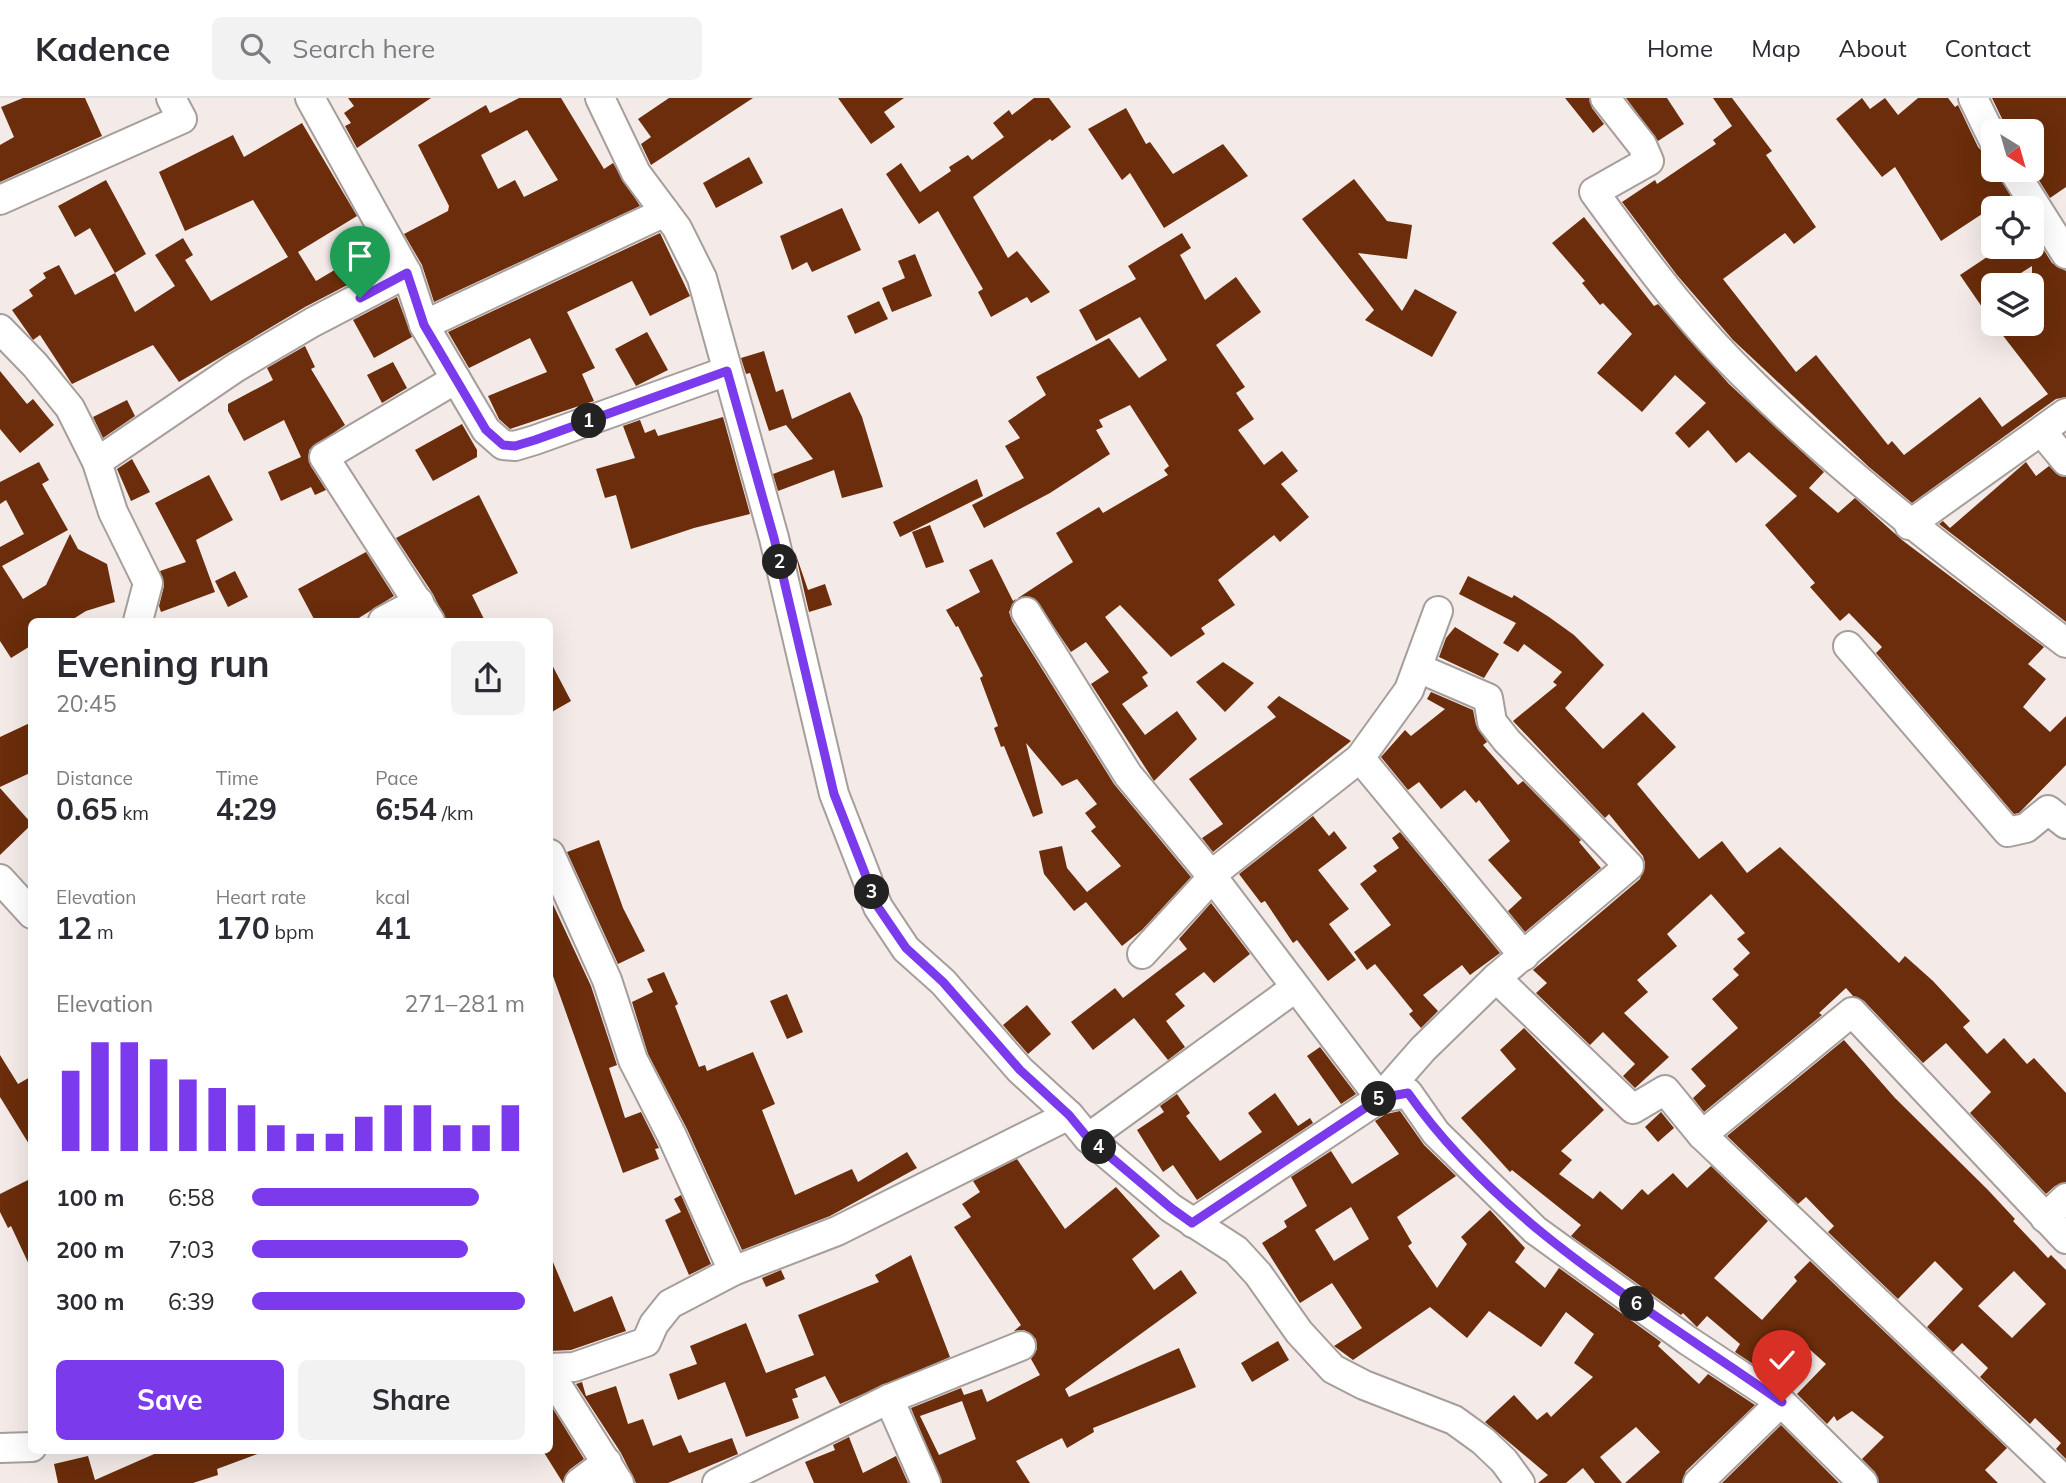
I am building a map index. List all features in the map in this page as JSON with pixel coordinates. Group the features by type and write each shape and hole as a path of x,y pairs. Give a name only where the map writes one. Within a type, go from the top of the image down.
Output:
{"street":[{"path":"0,201 182,119 172,98"},
{"path":"310,98 407,273 424,325 486,430 503,445 515,446 727,371"},
{"path":"600,98 636,173 677,228 702,278 774,538 834,794 878,907 906,948 943,982 1020,1070 1069,1115 1088,1138 1171,1208 1236,1250 1258,1274 1299,1332 1333,1369 1364,1385 1454,1420 1483,1441 1504,1461 1520,1483"},
{"path":"1605,98 1642,145 1649,161 1594,192 1647,264 1740,372 1909,525 2066,643"},
{"path":"1973,98 1983,119"},
{"path":"2021,182 2066,254"},
{"path":"424,325 664,212"},
{"path":"97,462 235,368 407,273"},
{"path":"0,329 35,365 70,408 97,462 113,512 148,583 139,618"},
{"path":"397,618 425,612 324,457 456,379"},
{"path":"1909,525 2066,413"},
{"path":"2042,432 2066,461"},
{"path":"1142,954 1210,880 1211,875 1360,758 1409,690 1438,611"},
{"path":"1026,612 1128,775 1211,875 1380,1098"},
{"path":"1848,646 2008,832 2026,828 2048,810 2066,824"},
{"path":"1192,1223 1380,1098 1423,1049 1496,978 1629,866 1507,741 1492,722 1488,698 1418,668"},
{"path":"1360,758 1524,956"},
{"path":"553,861 607,980 634,1060 672,1136 733,1271"},
{"path":"0,879 28,910"},
{"path":"1496,978 1633,1109 1665,1090 1702,1135 2066,1482"},
{"path":"1088,1138 1295,988"},
{"path":"1702,1135 1852,1012 2066,1239"},
{"path":"1380,1098 1408,1093 1436,1133 1535,1230 1687,1340 1782,1402 1863,1483"},
{"path":"553,1368 575,1367 646,1342 654,1324 670,1304 733,1271 837,1231 1069,1115"},
{"path":"2045,1217 2066,1198"},
{"path":"717,1483 889,1399 1021,1346"},
{"path":"553,1379 613,1473 579,1483"},
{"path":"889,1399 926,1483"},
{"path":"1698,1483 1782,1402"},
{"path":"0,1448 28,1447"}],"building":[{"path":"23,98 85,98 102,136 0,182 0,145 14,137 1,107"},
{"path":"348,98 431,98 357,148 345,126 351,123 344,113 354,106"},
{"path":"519,98 561,98 604,169 613,163 640,206 434,302 422,265 404,234 448,211 449,206 418,145 486,105 490,113","holes":["527,130 558,180 524,197 515,180 498,189 481,155"]},
{"path":"669,98 753,98 651,165 641,144 651,137 638,119"},
{"path":"838,98 904,98 884,112 895,127 871,144"},
{"path":"1034,98 1049,98 1071,127 1052,141 1050,139 973,197 1008,258 1017,251 1050,292 1031,303 1027,297 991,317 978,292 983,289 938,211 919,224 886,174 901,163 920,192 951,171 949,167 968,155 972,160 1004,137 993,123 1009,110 1012,115"},
{"path":"1565,98 1589,98 1592,108 1604,124 1593,133"},
{"path":"1626,98 1667,98 1684,124 1658,141"},
{"path":"1713,98 1732,98 1772,151 1766,155 1816,227 1794,244 1785,233 1723,279 1796,372 1816,355 1888,445 1892,441 1904,455 1980,397 2002,427 2048,394 2003,336 2044,336 2044,273 2032,273 2032,266 2021,273 1981,273 1981,306 1960,275 1984,259 2044,259 2044,250 2052,263 2066,271 2066,397 2056,399 1912,503 1869,467 1733,340 1677,275 1622,202 1655,180 1657,184 1716,144 1713,140 1732,126"},
{"path":"1862,98 1870,109 1885,98 1898,115 1918,98 1948,98 1955,107 1958,105 1981,150 1981,182 2003,182 2011,196 1981,196 1981,215 1941,241 1895,167 1882,177 1836,119"},
{"path":"1992,98 2066,98 2066,187 2050,198 2040,182 2044,182 2044,119 2002,119"},
{"path":"1126,108 1146,144 1150,142 1173,174 1223,144 1248,176 1164,228 1130,173 1122,180 1088,129"},
{"path":"302,123 357,216 298,252 316,281 343,265 346,270 377,254 384,266 305,307 179,382 153,345 72,384 40,335 33,340 12,310 33,296 29,290 46,278 43,273 59,265 75,295 115,273 135,312 175,286 155,255 183,238 193,255 185,260 211,301 288,257 253,200 185,231 159,172 233,135 244,157"},
{"path":"749,157 763,183 716,208 703,183"},
{"path":"1354,179 1387,221 1412,225 1407,259 1358,253 1402,311 1415,289 1457,312 1432,357 1365,320 1374,310 1302,219"},
{"path":"106,180 146,254 115,273 90,228 75,237 58,206"},
{"path":"842,208 861,250 812,272 807,262 792,270 780,236"},
{"path":"1584,217 1654,306 1658,304 1729,384 1824,472 1809,488 1838,513 1855,498 1902,540 2044,647 2028,664 2046,679 2023,707 2050,732 2066,716 2066,765 2019,813 2014,814 1876,653 1882,647 1849,613 1840,621 1810,587 1815,583 1765,525 1797,496 1749,452 1736,463 1708,430 1689,448 1675,433 1706,403 1675,375 1642,412 1597,373 1632,334 1603,303 1600,305 1582,283 1585,281 1552,243"},
{"path":"660,233 690,296 650,316 632,281 567,312 595,368 582,374 594,401 510,429 499,419 488,396 547,372 530,338 469,368 448,332"},
{"path":"1182,233 1191,248 1180,255 1205,300 1236,277 1261,312 1216,345 1245,387 1236,393 1254,419 1238,430 1264,465 1282,451 1298,471 1281,484 1309,517 1280,542 1274,535 1218,580 1235,605 1201,628 1205,634 1171,657 1120,605 1105,617 1148,673 1142,677 1148,686 1122,704 1145,735 1177,711 1197,739 1154,781 1091,684 1109,672 1086,642 1071,652 1034,598 1018,598 1073,562 1056,533 1099,507 1103,513 1168,475 1164,470 1169,466 1130,405 1099,420 1103,427 1096,430 1110,454 1050,493 984,528 972,505 1024,478 1005,446 1020,438 1008,421 1046,395 1036,377 1109,338 1139,378 1167,360 1140,317 1096,341 1079,310 1136,279 1128,266"},
{"path":"915,254 932,296 892,312 882,288 905,278 898,261"},
{"path":"397,297 412,337 374,358 353,320"},
{"path":"879,301 888,319 855,334 847,316"},
{"path":"647,332 668,370 636,386 615,349"},
{"path":"305,346 315,367 311,369 345,425 309,450 310,465 326,490 315,495 311,487 281,501 268,472 301,457 284,420 244,441 228,411 228,404 273,380 267,368"},
{"path":"764,351 776,392 783,389 792,419 850,392 862,417 883,487 842,498 834,470 778,491 773,474 813,459 786,425 769,431 750,373 746,374 741,358"},
{"path":"393,362 407,388 382,403 367,375"},
{"path":"0,371 27,404 33,399 54,425 20,453 0,429"},
{"path":"127,400 135,416 103,438 93,417"},
{"path":"723,417 750,514 694,528 631,549 616,495 605,498 596,469 635,458 623,426 640,420 645,433 655,429 658,436"},
{"path":"462,424 477,450 477,457 433,481 415,450"},
{"path":"132,459 150,492 131,501 117,469"},
{"path":"39,462 49,480 42,484 68,530 2,566 23,599 46,585 70,534 78,549 107,564 115,602 86,611 75,618 28,618 28,647 11,658 0,641 0,547 24,534 6,500 0,504 0,482"},
{"path":"2026,462 2036,476 2049,466 2060,476 2066,477 2066,622 1939,524 1943,521 1950,528"},
{"path":"209,475 233,520 196,540 215,592 161,612 159,606 164,586 160,571 186,562 155,503"},
{"path":"977,479 983,496 900,537 893,522"},
{"path":"479,495 518,573 472,595 484,618 445,618 433,594 396,538"},
{"path":"930,525 944,562 926,568 912,532"},
{"path":"366,552 394,596 359,618 313,618 298,589"},
{"path":"795,552 808,590 825,584 832,605 809,612"},
{"path":"992,559 1013,601 1016,599 1009,612 1012,621 1114,784 1191,877 1142,930 1122,946 1086,902 1074,911 1044,874 1039,851 1062,846 1067,868 1087,892 1121,866 1091,831 1096,827 1085,813 1097,804 1077,779 1062,786 1026,743 1043,813 1033,817 994,728 998,726 980,678 983,676 958,626 956,627 946,610 980,592 969,570"},
{"path":"235,571 248,597 228,607 215,581"},
{"path":"1468,576 1512,598 1514,595 1549,617 1574,635 1604,665 1565,708 1603,749 1643,712 1676,747 1637,784 1699,859 1722,841 1747,873 1780,847 1899,963 1905,956 1933,981 1970,1021 1963,1027 1987,1054 2004,1038 2027,1064 2034,1058 2066,1093 2066,1182 2055,1186 2046,1194 1970,1113 1991,1092 1946,1043 1923,1063 1864,1001 1853,996 1846,988 1819,1013 1822,1015 1704,1112 1693,1098 1706,1086 1691,1069 1738,1028 1712,999 1739,975 1733,969 1750,953 1737,939 1745,933 1711,894 1667,934 1677,946 1637,980 1648,992 1624,1013 1669,1057 1635,1088 1623,1076 1635,1064 1603,1032 1590,1045 1536,993 1547,983 1533,970 1640,879 1645,863 1643,856 1609,814 1605,818 1513,721 1557,685 1553,682 1562,672 1524,644 1518,652 1503,643 1516,623 1459,594"},
{"path":"1455,627 1499,654 1484,678 1439,657 1446,638"},
{"path":"1223,662 1254,683 1225,712 1196,682"},
{"path":"553,667 571,701 553,711"},
{"path":"1431,692 1473,710 1476,725 1487,742 1483,745 1518,785 1523,781 1581,840 1579,842 1601,868 1525,932 1508,911 1522,898 1488,860 1510,841 1479,800 1476,803 1465,790 1441,809 1419,782 1408,790 1381,757 1405,730 1411,736 1445,709 1427,699"},
{"path":"1279,696 1351,741 1213,852 1202,838 1223,824 1189,779 1276,717 1267,707"},
{"path":"28,724 28,774 0,787 0,737"},
{"path":"0,788 28,820 28,828 0,855"},
{"path":"1313,816 1329,836 1334,831 1347,848 1318,870 1349,909 1329,924 1356,960 1328,981 1297,940 1293,943 1265,901 1261,903 1239,874"},
{"path":"1400,832 1500,953 1470,975 1462,965 1423,995 1438,1011 1421,1028 1409,1014 1413,1011 1375,964 1367,970 1354,952 1391,925 1360,884 1377,871 1373,866 1399,848 1392,838"},
{"path":"599,840 623,908 645,951 618,964 567,852"},
{"path":"1211,903 1250,954 1214,983 1204,972 1175,994 1185,1006 1166,1021 1185,1047 1168,1060 1134,1018 1093,1050 1071,1022 1115,988 1123,998 1187,949 1179,939"},
{"path":"553,904 591,986 617,1065 609,1068 625,1118 641,1112 659,1148 655,1149 659,1159 623,1173 553,976"},
{"path":"664,972 699,1067 705,1065 707,1071 753,1052 775,1104 762,1110 795,1195 852,1169 858,1182 907,1152 917,1168 830,1216 742,1250 687,1129 648,1054 632,1002 653,992 647,979"},
{"path":"787,994 803,1032 787,1039 770,1001"},
{"path":"1027,1005 1051,1034 1028,1054 1003,1025"},
{"path":"1524,1028 1604,1110 1561,1151 1572,1160 1559,1174 1593,1199 1600,1191 1622,1210 1642,1189 1648,1195 1673,1173 1687,1188 1711,1166 1768,1221 1714,1278 1762,1320 1797,1281 1794,1277 1810,1261 2007,1448 1985,1470 1998,1483 1879,1483 1875,1472 1862,1459 1884,1437 1852,1411 1837,1421 1834,1416 1827,1424 1797,1394 1826,1364 1797,1338 1795,1340 1787,1333 1765,1372 1735,1352 1740,1344 1707,1316 1697,1327 1683,1313 1681,1315 1571,1236 1581,1225 1512,1170 1510,1172 1461,1118 1516,1069 1500,1050"},
{"path":"1844,1040 1895,1098 1988,1190 2048,1258 2051,1255 2066,1270 2066,1459 2056,1449 2061,1443 2035,1418 2030,1424 1980,1377 1988,1368 1962,1343 1953,1352 1927,1327 1963,1289 1935,1261 1898,1299 1828,1232 1834,1226 1806,1197 1798,1204 1727,1136","holes":["2014,1271 2046,1304 2012,1338 1978,1306"]},
{"path":"1320,1047 1356,1094 1341,1104 1307,1056"},
{"path":"0,1055 18,1084 28,1078 28,1142 0,1097"},
{"path":"1275,1093 1298,1126 1310,1118 1313,1123 1197,1200 1173,1165 1163,1172 1137,1130 1164,1112 1160,1106 1177,1094 1190,1113 1186,1116 1220,1161 1262,1132 1248,1113"},
{"path":"1400,1111 1424,1145 1456,1176 1397,1217 1412,1243 1408,1246 1437,1288 1467,1244 1461,1237 1490,1210 1525,1248 1515,1262 1545,1288 1559,1268 1661,1342 1658,1346 1699,1384 1708,1374 1755,1405 1686,1471 1682,1483 1625,1483 1660,1452 1636,1427 1600,1457 1622,1483 1595,1483 1583,1468 1566,1483 1538,1483 1548,1475 1485,1422 1514,1395 1537,1420 1547,1412 1551,1417 1593,1377 1574,1363 1594,1334 1566,1312 1541,1347 1489,1311 1467,1338 1430,1307 1353,1360 1334,1346 1362,1328 1332,1283 1300,1303 1262,1243 1287,1227 1284,1221 1307,1206 1291,1177 1331,1151 1352,1184 1399,1154 1375,1121 1386,1114","holes":["1351,1207 1369,1239 1334,1261 1315,1230"]},
{"path":"1661,1112 1674,1128 1658,1142 1645,1127"},
{"path":"1017,1159 1065,1229 1116,1187 1160,1236 1132,1259 1154,1290 1181,1270 1197,1293 1065,1389 1069,1397 1179,1348 1196,1387 1093,1428 1094,1432 1067,1448 1062,1438 1016,1461 1030,1483 942,1483 911,1408 961,1388 964,1395 982,1389 987,1402 1040,1375 1031,1359 1037,1349 1036,1339 1024,1330 1014,1331 1021,1325 954,1227 971,1217 962,1204 980,1192 973,1181","holes":["962,1401 976,1439 939,1455 920,1416"]},
{"path":"28,1180 28,1262 11,1226 8,1228 0,1212 0,1194"},
{"path":"681,1195 711,1264 689,1275 665,1220 681,1212 674,1199"},
{"path":"911,1255 950,1357 840,1404 825,1376 795,1389 798,1397 792,1399 799,1418 746,1437 725,1382 678,1400 669,1374 697,1364 690,1346 746,1323 766,1373 814,1355 798,1315 879,1282 875,1275"},
{"path":"553,1262 574,1312 612,1296 626,1331 571,1350 553,1351"},
{"path":"781,1270 785,1279 766,1287 762,1278"},
{"path":"1278,1341 1289,1360 1252,1382 1241,1363"},
{"path":"582,1382 586,1396 616,1386 628,1424 643,1419 653,1446 681,1435 689,1453 732,1438 738,1454 668,1483 636,1483 621,1453 576,1384"},
{"path":"553,1409 584,1459 569,1470 563,1483 545,1454 553,1454"},
{"path":"1781,1425 1839,1483 1722,1483"},
{"path":"849,1437 863,1473 896,1456 908,1483 814,1483 805,1462 835,1450 833,1445"},
{"path":"154,1454 257,1454 217,1469 218,1475 193,1483 58,1483 54,1464 88,1456 95,1480"}],"route":[{"path":"360,298 407,273 424,325 486,430 503,445 515,446 535,440 727,371 774,538 834,794 878,907 906,948 943,982 1020,1070 1069,1115 1088,1138 1171,1208 1192,1223 1380,1098 1408,1093 1436,1133 1535,1230 1687,1340 1782,1402"}]}
